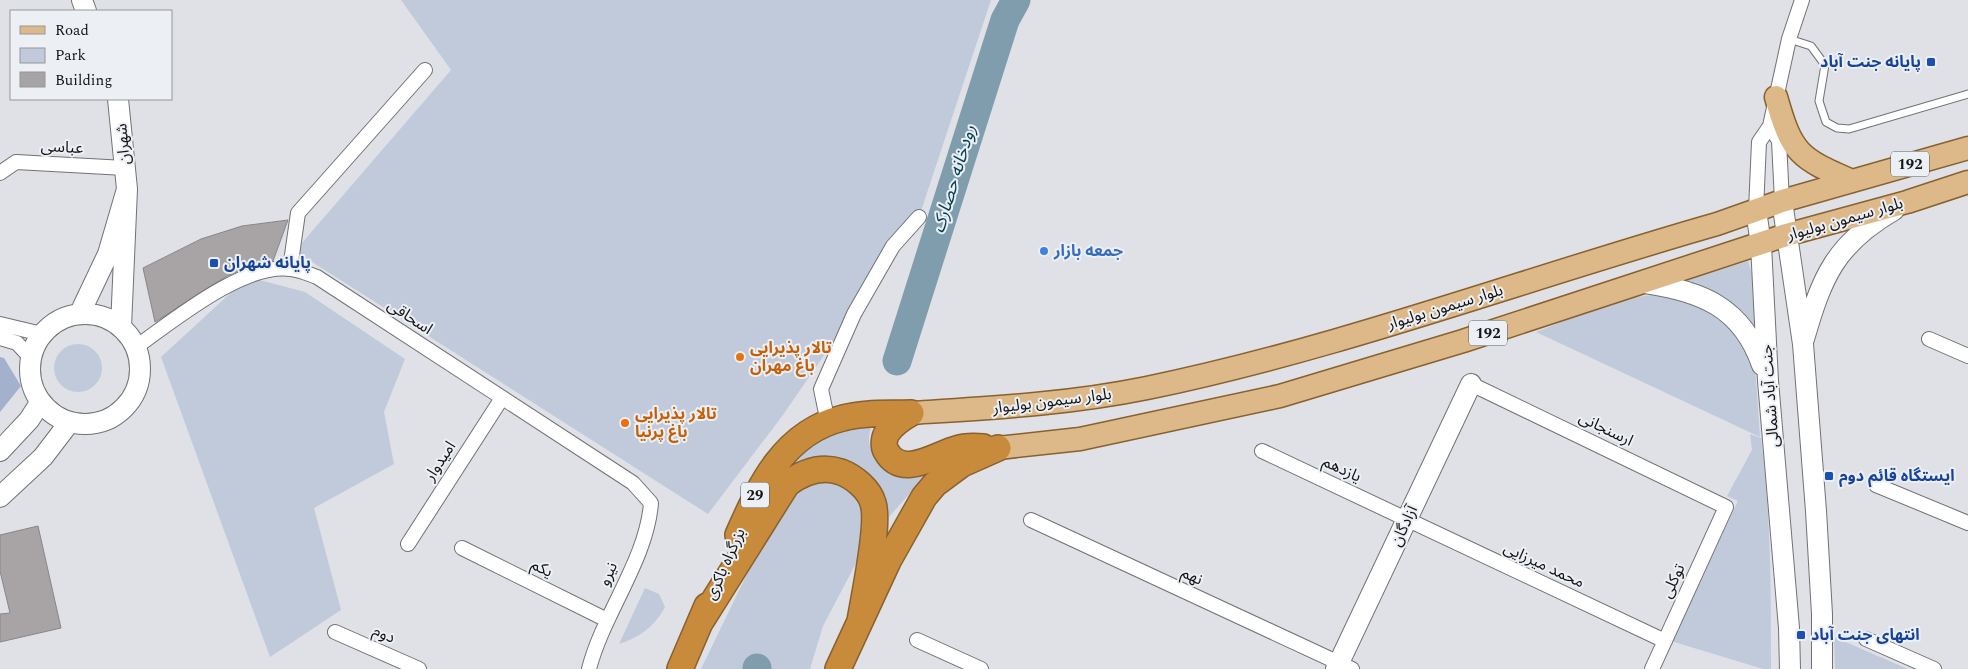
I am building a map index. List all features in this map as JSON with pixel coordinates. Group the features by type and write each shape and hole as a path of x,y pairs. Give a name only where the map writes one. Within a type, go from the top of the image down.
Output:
{"highway":[{"name":"بزرگراه باکری","path":"680,669 757,491 772,468 795,442 828,423 862,415 911,414"},
{"path":"911,414 899,420 886,434 884,445 887,453 895,460 919,464 957,449 972,446 998,448"},
{"path":"838,669 897,544 924,497 935,484 962,464 998,448"},
{"path":"701,621 787,484 799,475 822,469 840,472 854,478 866,490 873,502 874,528 860,621"}],"main road":[{"path":"1776,97 1784,125 1798,150 1807,160 1852,181"},
{"name":"شهران","path":"118,100 127,189"},
{"name":"بلوار سیمون بولیوار","path":"911,414 1040,405 1147,388 1276,357 1717,224 1782,200 1968,148"},
{"name":"بلوار سیمون بولیوار","path":"998,448 1080,439 1280,396 1645,283 1786,235 1908,202 1968,182"},
{"path":"80,314 108,254 127,189"},
{"path":"121,327 127,189"},
{"path":"1782,200 1803,344 1817,520 1822,614 1822,669"},
{"path":"1803,344 1816,300 1836,257 1868,225 1908,202"},
{"name":"جنت آباد شمالی","path":"1756,210 1761,245 1768,381 1789,628 1790,669"},
{"path":"1645,283 1689,291 1715,303 1736,320 1748,334 1756,348 1768,381"},
{"path":"80,314 102,316 121,327 136,347 140,365 139,382 132,399 120,412 105,421 87,425 69,423 53,415 40,403 32,388 29,373 30,357 42,334 62,318 80,314"},
{"name":"آزادگان","path":"1342,667 1407,519 1471,384"},
{"path":"0,451 29,420 40,403"},
{"path":"0,496 44,457 69,423"}],"street":[{"name":"جنت آباد شمالی","path":"1756,210 1759,142 1770,126 1789,39 1802,0"},
{"path":"290,268 298,213 425,70"},
{"path":"1770,126 1779,141 1782,200"},
{"name":"عباسی","path":"0,173 16,162 125,168"},
{"path":"828,423 821,388 854,314 883,263 893,246 919,217"},
{"name":"اسحاقی","path":"136,347 210,294 258,273 290,268 317,277 633,483 651,503"},
{"path":"0,324 42,334"},
{"path":"0,338 17,343 30,357"},
{"path":"1929,339 1968,356"},
{"name":"ارسنجانی","path":"1471,384 1726,507"},
{"name":"امیدوار","path":"408,544 502,398"},
{"name":"یازدهم","path":"1262,451 1407,519"},
{"path":"1876,485 1968,523"},
{"name":"نیرو","path":"588,666 649,525 651,503"},
{"name":"توکلی","path":"1652,669 1726,507"},
{"name":"محمد میرزایی","path":"1407,519 1665,641"},
{"name":"نهم","path":"1031,520 1342,667"},
{"name":"یکم","path":"462,548 607,620"},
{"name":"دوم","path":"335,632 419,669"},
{"path":"1866,639 1934,669"},
{"path":"917,640 981,669"}],"lane":[{"path":"1789,39 1811,46 1825,65 1819,101 1826,122 1837,128 1849,129 1864,126 1968,94"}],"green space":[{"path":"401,0 991,0 919,217 783,415 708,514 295,251 451,70"},
{"path":"1748,261 1755,285 1760,343 1675,284"},
{"path":"248,277 305,292 405,359 384,412 394,464 314,508 341,610 270,657 161,357"},
{"path":"1660,294 1676,295 1730,324 1755,366 1760,437 1536,332 1613,303"},
{"path":"73,344 83,344 95,351 102,363 102,373 95,385 83,392 73,392 65,388 58,381 54,373 54,363 58,355 65,348"},
{"path":"875,422 869,437 870,445 876,460 882,466 896,474 931,470 887,519 883,501 875,482 778,477 805,447 839,429"},
{"path":"1750,434 1761,438 1767,496 1770,553 1771,669 1763,669 1671,641 1738,501 1727,496 1752,450"},
{"path":"817,474 863,492 864,548 823,626 810,669 701,669 789,487"},
{"path":"645,588 659,594 665,607 646,630 619,644"},
{"path":"1834,637 1908,669 1835,669"}],"shaded area":[{"path":"0,357 4,358 21,386 0,412"}],"building":[{"path":"288,220 273,261 250,266 227,276 155,322 143,268 201,239 242,226"},
{"path":"38,526 61,628 0,642 0,614 10,613 0,571 0,535"}],"waterway":[{"name":"رودخانه حصارک","path":"897,361 1005,20 1016,0"}],"place":[{"name":"پایانه جنت آباد","path":"1931,62"},
{"name":"جمعه بازار","path":"1044,251"},
{"name":"پایانه شهران","path":"214,263"},
{"name":"تالار پذیرایی باغ مهران","path":"740,357"},
{"name":"تالار پذیرایی باغ پرنیا","path":"625,423"},
{"name":"ایستگاه قائم دوم","path":"1829,476"},
{"name":"انتهای جنت آباد","path":"1801,635"}]}
